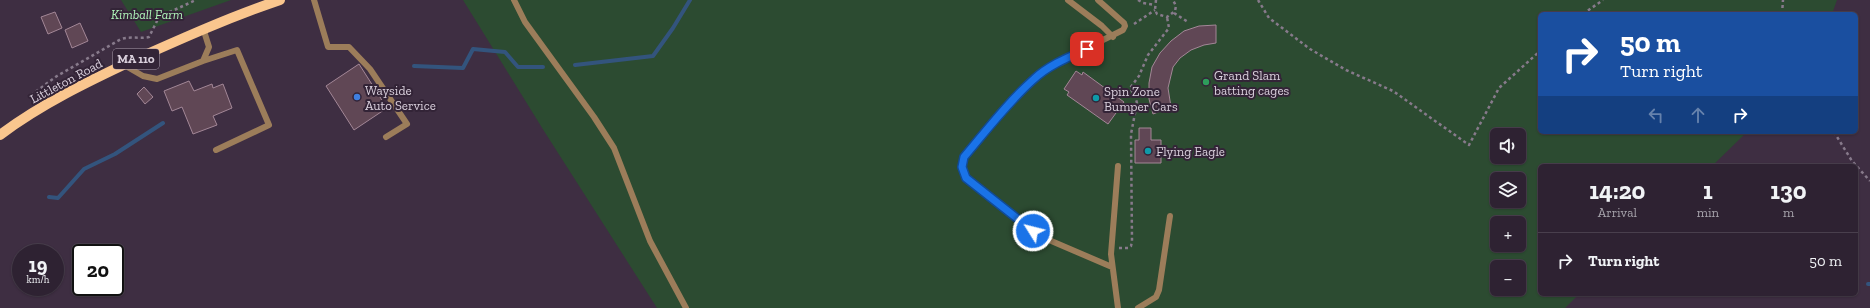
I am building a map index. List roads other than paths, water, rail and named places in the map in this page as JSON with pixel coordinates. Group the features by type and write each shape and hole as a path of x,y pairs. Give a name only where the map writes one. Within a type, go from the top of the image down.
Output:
{"main road":[{"name":"Littleton Road","path":"0,135 44,106 124,65 203,28 280,0"}],"lane":[{"path":"314,0 328,47 349,47 370,69 407,124 386,137"},
{"path":"514,0 525,22 594,117 614,148 650,241 686,308"},
{"path":"1068,0 1113,36"},
{"path":"1098,0 1124,23 1125,26 1123,30 1069,57 1034,78 992,124 964,157 962,162 966,178 1023,224 1042,237 1112,267"},
{"path":"203,28 209,47 203,61"},
{"path":"124,65 143,76 157,79 203,61 237,50 269,125 216,150"},
{"path":"1118,166 1111,248 1112,267 1118,308"},
{"path":"1138,308 1156,297 1159,290 1170,216"}],"waterway":[{"path":"575,65 653,56 673,28 690,0"},
{"path":"414,66 463,68 473,49 505,52 518,67 543,67"},
{"path":"49,197 58,198 84,169 115,154 163,123"}],"place":[{"name":"Grand Slam batting cages","path":"1206,82"},
{"name":"Wayside Auto Service","path":"357,97"},
{"name":"Spin Zone Bumper Cars","path":"1096,98"},
{"name":"Flying Eagle","path":"1148,151"}],"park label":[{"name":"Kimball Farm","path":"147,14"}]}
